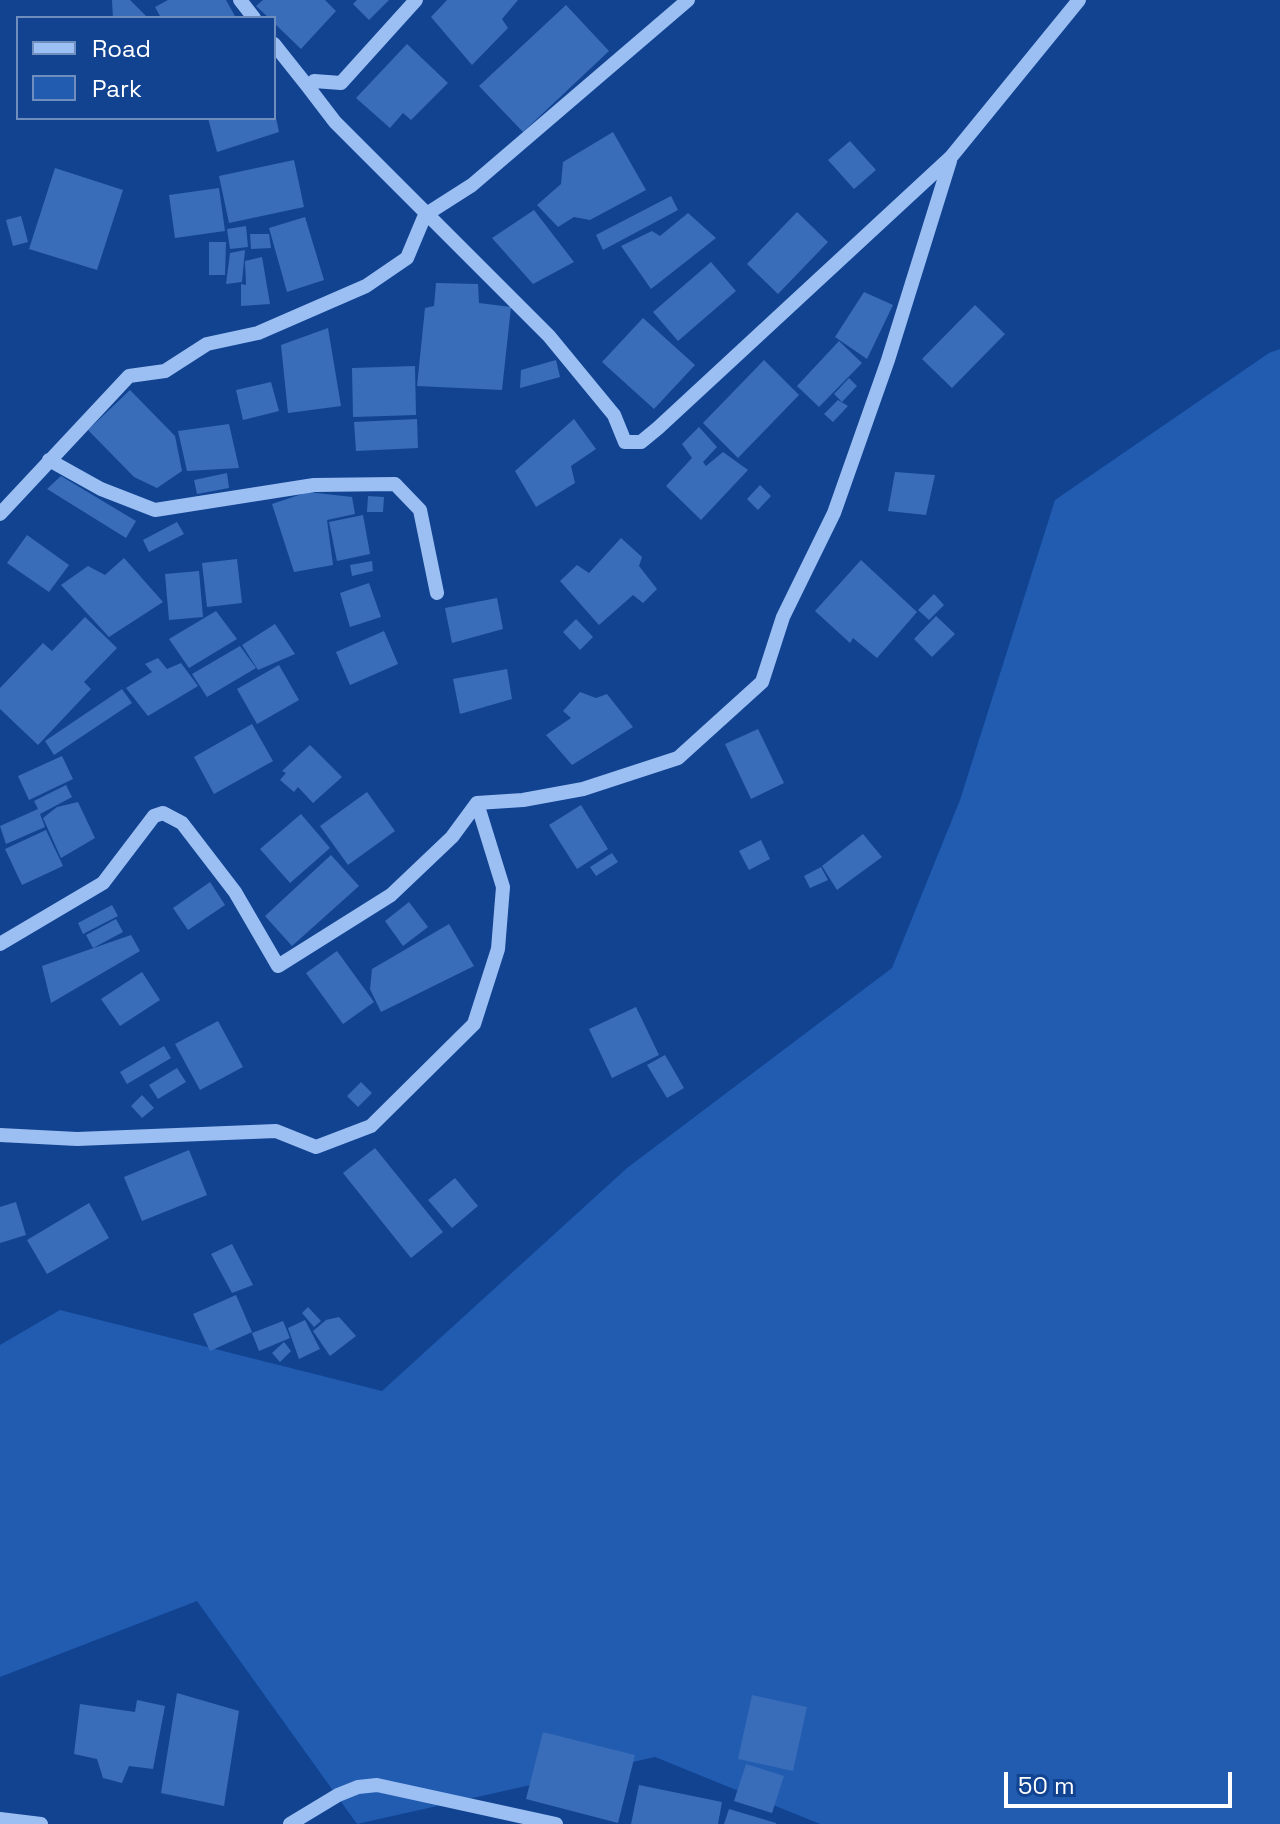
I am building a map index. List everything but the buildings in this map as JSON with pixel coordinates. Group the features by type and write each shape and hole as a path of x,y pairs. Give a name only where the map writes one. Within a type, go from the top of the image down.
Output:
{"street":[{"path":"240,0 252,16"},
{"path":"309,88 314,81 341,83 416,0"},
{"path":"0,514 129,376 165,371 207,344 258,333 366,286 407,258 425,215 472,185 688,0"},
{"path":"276,47 335,122 549,336 614,415 625,442 641,442 951,157 1079,0"},
{"path":"0,944 103,883 154,816 163,813 182,823 235,892 278,966 391,895 452,837 477,803 523,800 583,789 678,758 762,682 783,617 839,499 888,360 951,157"},
{"path":"49,460 101,489 155,510 314,485 395,484 420,510 437,593"},
{"path":"0,1135 77,1139 276,1131 316,1147 371,1126 474,1024 498,949 503,887 477,803"},
{"path":"290,1824 338,1795 358,1787 377,1785 556,1824"},
{"path":"0,1819 41,1824"}],"green space":[{"path":"1280,349 1280,1824 820,1824 655,1757 357,1824 197,1601 0,1677 0,1345 60,1310 382,1391 627,1168 892,968 960,800 1055,500 1269,353"}]}
